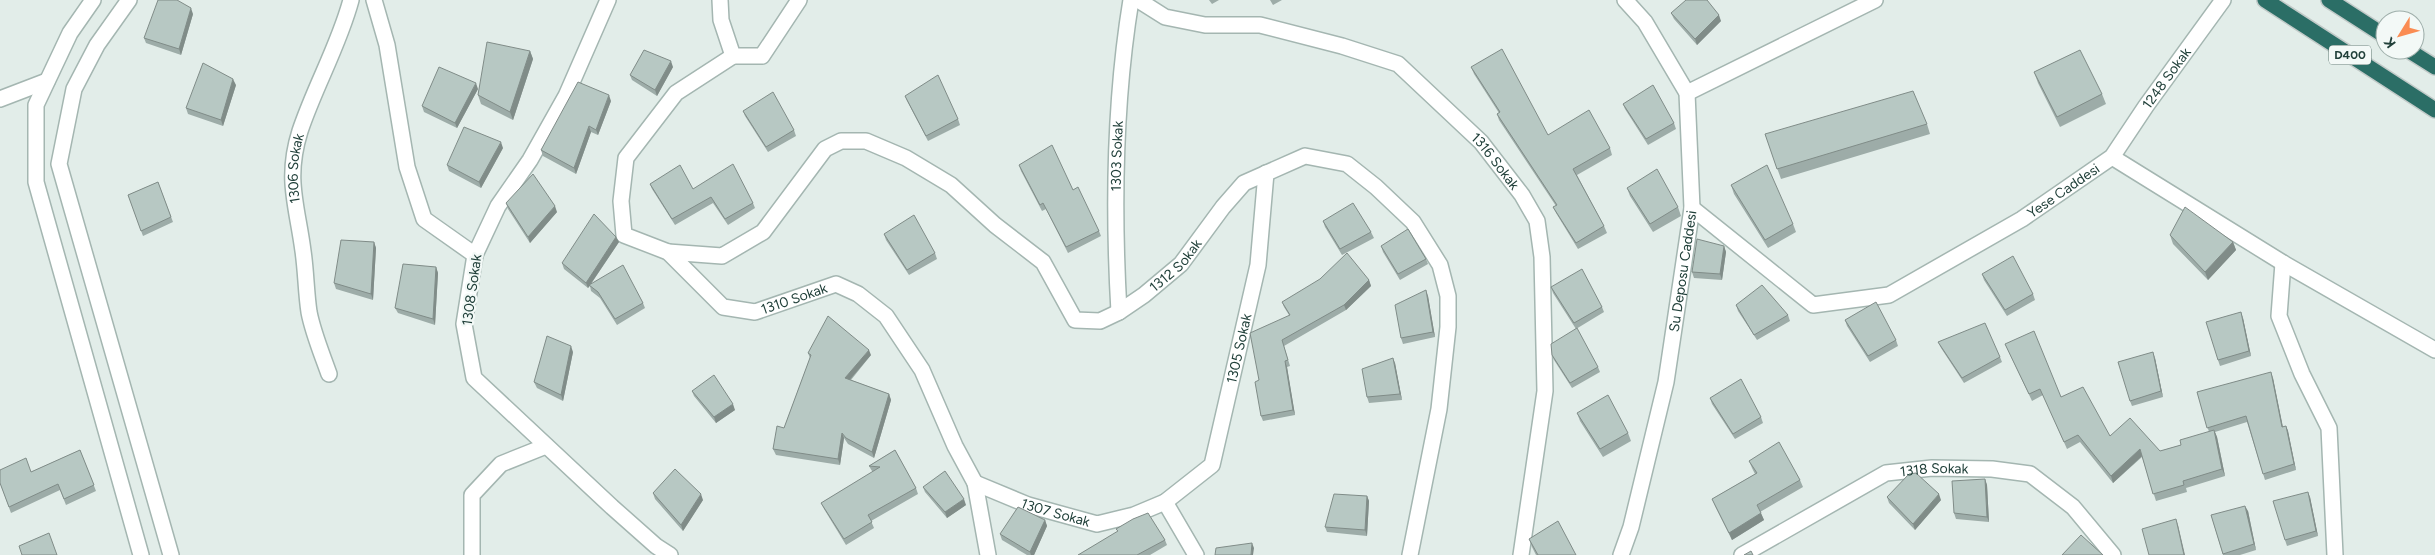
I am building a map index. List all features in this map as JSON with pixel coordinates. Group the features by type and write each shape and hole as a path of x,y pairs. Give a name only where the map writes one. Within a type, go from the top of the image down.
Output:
{"highway":[{"name":"D400","path":"2264,0 2435,110"},
{"name":"D400","path":"2329,0 2375,30"},
{"path":"2424,60 2435,67"}],"street":[{"path":"93,0 70,32 36,104 36,182 141,555"},
{"path":"129,0 98,45 74,89 59,164 171,555"},
{"name":"1306 Sokak","path":"329,374 310,313 291,173 300,133 315,91 344,27 351,0"},
{"path":"374,0 387,45 406,167 424,219 475,255"},
{"name":"1308 Sokak","path":"608,0 566,96 530,160 498,206 475,255 464,324 474,378 656,546 670,555"},
{"path":"720,0 721,20 733,56 762,56 799,0"},
{"name":"1303 Sokak","path":"1119,312 1115,193 1118,113 1122,51 1131,0"},
{"name":"1316 Sokak","path":"1138,0 1165,17 1205,25 1260,25 1342,46 1398,64 1481,142 1522,195 1537,221 1542,257 1545,391 1521,555"},
{"name":"Su Deposu Caddesi","path":"1621,555 1631,527 1666,382 1692,208 1687,93 1645,22 1625,0"},
{"path":"1687,93 1875,0"},
{"name":"1248 Sokak","path":"2112,157 2146,106 2223,0"},
{"name":"1310 Sokak","path":"733,56 676,93 626,158 621,201 624,235 668,252 723,307 755,312 836,284 858,294 886,316 922,370 955,446 976,483 988,555"},
{"path":"0,99 47,81"},
{"name":"1312 Sokak","path":"668,252 722,256 763,232 825,149 841,141 866,141 906,158 951,185 995,225 1042,262 1075,320 1100,321 1119,312 1144,295 1181,264 1223,206 1244,182 1305,156 1347,164 1376,187 1413,222 1440,265 1448,296 1448,327 1440,409 1410,555"},
{"name":"Yese Caddesi","path":"1692,208 1813,305 1889,295 2022,219 2112,157 2283,263 2435,350"},
{"name":"1305 Sokak","path":"1165,502 1212,465 1258,265 1266,173"},
{"path":"2283,263 2279,316 2302,374 2329,428 2334,555"},
{"path":"472,555 472,495 501,464 546,446"},
{"name":"1318 Sokak","path":"1742,555 1886,473 1932,468 1992,469 2030,474 2073,507 2113,555"},
{"name":"1307 Sokak","path":"976,483 1028,505 1097,524 1134,515 1165,502"},
{"path":"1165,502 1196,555"}],"building":[{"path":"158,0 177,0 191,8 179,49 144,38"},
{"path":"1686,0 1707,0 1719,15 1695,39 1671,13"},
{"path":"487,42 530,51 510,112 478,95"},
{"path":"1502,49 1548,135 1589,110 1610,148 1573,169 1604,226 1576,243 1553,207 1557,205 1497,114 1500,112 1471,67"},
{"path":"644,50 671,61 655,90 630,75"},
{"path":"2080,50 2102,94 2057,117 2034,72"},
{"path":"203,63 233,79 221,120 186,108"},
{"path":"439,67 476,83 455,123 422,106"},
{"path":"938,75 958,119 926,136 905,96"},
{"path":"578,82 609,95 596,130 589,126 574,168 541,150"},
{"path":"1653,85 1674,123 1646,139 1623,104"},
{"path":"1913,91 1927,124 1777,169 1765,134"},
{"path":"773,92 794,130 766,147 743,111"},
{"path":"464,127 501,142 479,182 447,165"},
{"path":"1052,145 1073,190 1078,187 1099,231 1066,247 1043,203 1040,205 1019,165"},
{"path":"733,164 753,203 725,219 711,197 672,219 650,184 680,165 693,189"},
{"path":"1767,165 1793,224 1765,240 1731,185"},
{"path":"1657,169 1678,207 1650,224 1627,188"},
{"path":"533,174 555,206 528,237 506,203"},
{"path":"158,182 171,217 141,231 128,195"},
{"path":"1353,203 1371,232 1340,249 1323,221"},
{"path":"2185,207 2233,242 2205,272 2170,235"},
{"path":"594,214 616,237 586,283 562,263"},
{"path":"914,215 935,253 907,270 884,234"},
{"path":"1408,229 1426,259 1398,274 1381,246"},
{"path":"1697,239 1724,246 1720,274 1692,272"},
{"path":"341,240 374,242 371,294 334,283"},
{"path":"1347,253 1369,280 1344,305 1282,340 1288,360 1285,361 1293,410 1261,416 1255,382 1259,380 1250,333 1290,315 1282,302 1320,279"},
{"path":"2013,256 2033,294 2005,310 1982,274"},
{"path":"403,264 436,267 433,319 395,308"},
{"path":"623,265 643,303 615,319 598,292 589,285"},
{"path":"1582,269 1602,307 1574,323 1551,287"},
{"path":"1762,285 1788,315 1754,335 1736,305"},
{"path":"1426,290 1433,332 1401,338 1395,305"},
{"path":"1876,302 1896,340 1868,356 1845,320"},
{"path":"2241,312 2249,351 2218,360 2206,322"},
{"path":"828,316 869,350 845,378 889,394 872,452 846,438 842,433 838,459 773,449 777,426 784,428 811,355 808,353"},
{"path":"1985,323 2000,357 1962,378 1938,342"},
{"path":"1577,328 1598,367 1570,383 1552,355 1551,344"},
{"path":"2034,331 2061,397 2083,387 2110,436 2130,418 2160,451 2181,445 2180,440 2214,430 2222,469 2183,481 2184,485 2153,494 2140,449 2111,476 2078,435 2064,442 2040,389 2029,394 2005,344"},
{"path":"547,336 571,346 561,395 534,382"},
{"path":"2153,352 2161,391 2130,401 2118,362"},
{"path":"1393,358 1400,394 1367,397 1362,369"},
{"path":"2271,372 2282,427 2286,426 2294,464 2263,474 2246,416 2207,428 2197,392"},
{"path":"714,375 733,404 714,417 692,391"},
{"path":"1741,379 1761,417 1733,434 1710,398"},
{"path":"1608,395 1628,433 1600,449 1577,413"},
{"path":"1779,442 1800,480 1757,505 1761,513 1729,533 1712,499 1757,473 1749,461"},
{"path":"80,450 94,485 64,499 58,484 9,507 0,483 0,470 26,458 31,472"},
{"path":"895,450 916,488 868,515 872,522 844,539 821,503 880,467 869,466"},
{"path":"675,469 701,494 681,525 653,493"},
{"path":"945,471 964,499 945,512 923,487"},
{"path":"1916,473 1939,494 1913,524 1887,497 1909,474"},
{"path":"1985,479 1987,517 1954,513 1952,481"},
{"path":"2308,492 2316,531 2285,540 2273,501"},
{"path":"1334,494 1367,496 1365,530 1325,527"},
{"path":"2245,506 2254,544 2223,554 2211,515"},
{"path":"1018,507 1045,520 1030,552 1000,534"},
{"path":"1148,513 1165,540 1137,555 1078,555 1118,531 1116,529"},
{"path":"2176,519 2184,555 2149,555 2142,529"},
{"path":"1558,521 1576,555 1538,555 1529,539"},
{"path":"49,533 57,555 22,555 19,546"},
{"path":"2081,535 2103,555 2062,555"},
{"path":"1252,543 1251,555 1215,555 1216,548"},
{"path":"1751,551 1753,555 1744,555"}]}
